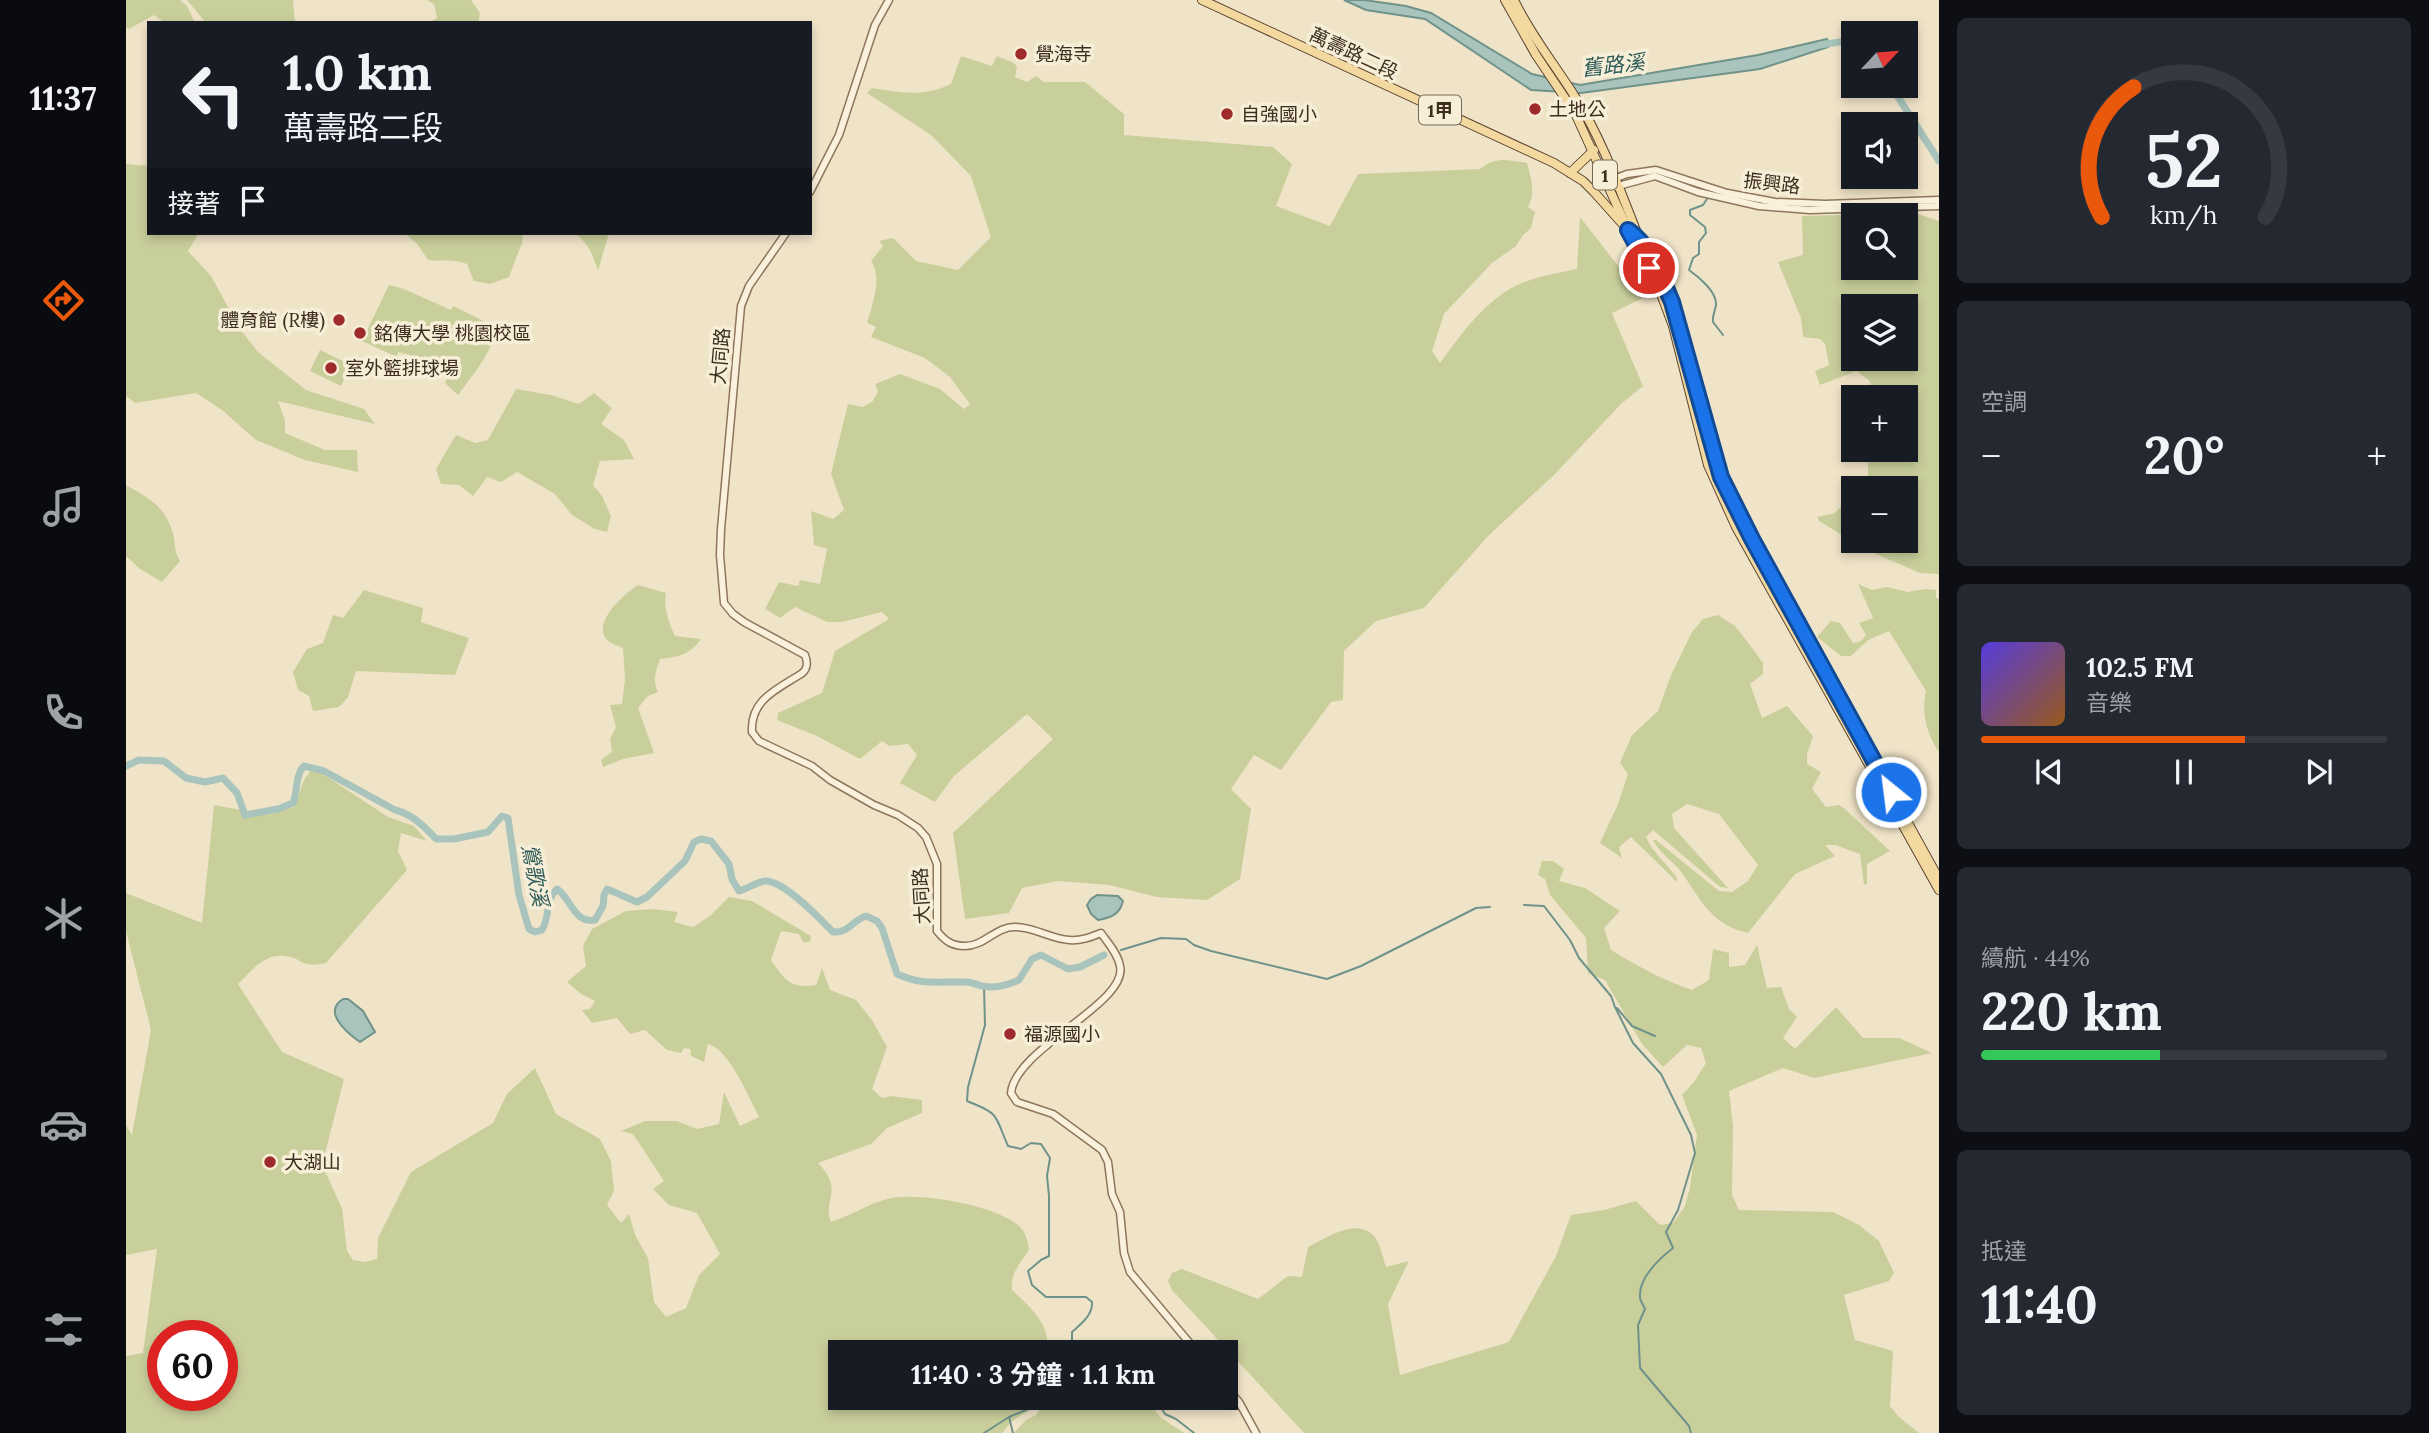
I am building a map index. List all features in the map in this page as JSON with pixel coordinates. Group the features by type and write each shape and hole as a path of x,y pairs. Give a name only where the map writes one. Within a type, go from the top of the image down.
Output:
{"main road":[{"name":"萬壽路二段","path":"1202,0 1551,162 1594,192 1628,230 1649,268 1673,326 1708,465 1736,527 1939,890"},
{"name":"1","path":"1506,0 1583,119 1640,238"},
{"name":"1","path":"1514,0 1539,53"},
{"name":"1","path":"1583,119 1594,150 1613,183 1628,230"},
{"path":"1570,173 1594,150"},
{"path":"1594,192 1613,183"},
{"name":"萬壽路二段","path":"1628,230 1640,238 1662,278 1676,314 1721,477 1752,539 1939,879"}],"street":[{"path":"812,188 839,135 875,24 889,0"},
{"name":"振興路","path":"1613,183 1656,170 1757,200 1791,203 1939,200"},
{"name":"振興路","path":"1613,183 1655,176 1712,195 1759,206 1791,209 1939,206"},
{"name":"大同路","path":"785,235 749,286 741,306 720,555 724,603 744,622 804,655 807,665 805,671 759,702 752,720 752,733 760,741 812,766 830,780 918,828 926,837 937,864 937,931 952,945 982,943 1003,929 1015,927 1068,940 1083,940 1101,933 1120,965 1116,985 1023,1068 1014,1080 1011,1093 1017,1102 1046,1110 1102,1150 1108,1162 1112,1194 1120,1212 1124,1253 1130,1272 1187,1340"},
{"path":"1238,1401 1256,1433"}],"green space":[{"path":"126,0 180,0 187,6 194,21 162,21 154,15 129,29 126,27"},
{"path":"187,0 293,0 295,21 204,21"},
{"path":"427,0 471,0 480,13 478,21 432,21 437,18 434,4"},
{"path":"961,56 992,66 997,56 1014,63 1017,67 1015,77 1027,82 1036,76 1044,82 1085,82 1124,114 1124,135 1273,147 1292,164 1276,206 1330,226 1358,174 1480,169 1491,162 1502,160 1527,163 1532,190 1528,207 1535,212 1531,228 1516,246 1492,263 1444,314 1432,351 1440,363 1478,316 1505,292 1531,280 1577,269 1580,217 1643,298 1612,313 1643,386 1621,404 1554,475 1488,536 1424,608 1376,621 1344,651 1343,700 1331,702 1281,770 1254,755 1231,789 1251,809 1240,879 1207,900 1157,897 1109,885 1058,881 1022,888 1009,913 965,919 953,833 1053,739 1027,714 954,776 935,802 900,783 917,755 908,744 889,746 882,741 860,759 817,736 777,720 778,713 822,693 835,651 889,619 882,612 842,622 827,622 795,607 780,618 765,609 779,582 798,586 800,580 820,584 827,549 814,545 811,511 833,519 844,510 831,474 848,404 863,407 872,402 878,392 875,384 900,374 940,389 964,409 970,404 950,377 925,358 871,337 876,327 867,323 876,283 871,261 883,246 879,241 893,238 916,261 958,270 991,237 971,176 931,135 867,93 872,88 912,93 941,88 951,84"},
{"path":"126,164 147,166 147,235 198,235 188,251 211,276 240,329 258,352 306,390 364,409 375,424 278,401 285,421 285,433 325,450 357,450 358,472 305,460 256,440 222,410 196,393 135,403 126,396"},
{"path":"1918,214 1939,221 1939,574 1920,573 1874,553 1918,553 1918,476 1868,476 1867,462 1918,462 1918,385 1871,385 1869,380 1856,371 1820,385 1815,371 1829,365 1825,344 1820,339 1803,337 1801,318 1778,262 1803,255 1802,216 1841,215 1841,280 1918,280"},
{"path":"407,235 523,235 509,277 490,284 474,281 467,264 462,262 428,260"},
{"path":"577,235 608,235 598,271 589,249"},
{"path":"389,285 451,310 453,306 488,323 494,331 486,355 458,395 445,383 447,378 416,364 410,355 398,352 397,357 362,341"},
{"name":"室外籃排球場","path":"320,350 351,365 341,386 310,371"},
{"path":"516,389 551,395 579,404 594,393 612,408 601,424 624,440 634,459 600,461 593,485 602,496 611,516 607,532 595,529 572,515 555,494 517,472 501,482 487,477 473,496 459,485 441,484 436,469 456,435 475,443 488,440"},
{"path":"126,485 159,508 172,530 180,561 162,582 140,569 126,556"},
{"path":"1841,506 1841,534 1817,517 1835,513"},
{"path":"1858,584 1872,590 1887,587 1908,592 1936,590 1936,598 1939,598 1939,752 1926,723 1926,691 1889,631 1868,640 1851,656 1841,656 1817,637 1831,621 1840,623 1853,643 1861,641 1866,635 1859,623 1873,618"},
{"path":"638,585 666,593 666,609 675,636 701,639 683,654 660,659 655,680 658,692 648,696 638,708 654,753 623,759 603,767 601,760 612,752 610,739 616,727 610,705 622,704 625,679 623,648 607,640 603,625 612,609"},
{"path":"364,590 423,608 421,622 469,638 455,675 356,671 348,697 339,707 313,711 309,696 298,690 293,672 307,649 323,643 333,615 343,618"},
{"path":"1718,615 1735,626 1763,663 1763,674 1750,684 1762,718 1787,706 1813,736 1807,764 1821,772 1812,789 1826,807 1839,805 1845,809 1890,851 1867,864 1867,884 1864,885 1860,854 1835,845 1825,845 1835,856 1795,874 1748,933 1734,929 1714,916 1653,840 1719,891 1732,892 1748,881 1758,865 1719,814 1687,804 1672,814 1674,828 1728,888 1720,887 1653,830 1646,837 1677,878 1677,882 1631,837 1619,847 1622,858 1600,843 1628,774 1620,763 1632,735 1658,711 1671,675 1692,632 1703,619"},
{"path":"311,771 320,772 388,817 414,826 427,841 401,833 398,851 407,870 326,963 311,965 290,957 276,956 258,965 238,984 282,1052 344,1079 322,1165 342,1208 347,1251 353,1260 365,1262 377,1259 378,1238 411,1172 493,1123 507,1094 535,1068 556,1114 600,1139 611,1161 614,1191 607,1205 621,1223 629,1214 635,1235 648,1258 654,1302 666,1317 686,1308 699,1275 720,1254 697,1213 669,1205 653,1189 664,1181 633,1134 621,1131 645,1121 677,1121 697,1129 719,1124 724,1092 740,1126 759,1117 738,1075 716,1048 708,1044 704,1062 691,1056 690,1049 684,1048 681,1053 667,1050 645,1030 630,1034 617,1018 592,1023 582,1010 590,1009 595,1001 567,982 586,966 583,946 592,929 626,911 652,909 678,912 674,922 693,927 710,916 729,897 752,901 811,936 810,942 803,942 799,934 781,931 771,960 789,982 800,986 816,985 822,968 830,990 856,1000 872,1020 887,1047 872,1089 882,1098 891,1096 922,1100 922,1113 887,1128 871,1144 818,1163 832,1188 829,1207 831,1222 880,1201 900,1197 935,1198 992,1211 1007,1218 1023,1231 1029,1250 1014,1274 1012,1290 1038,1318 1047,1340 828,1340 828,1410 1030,1410 1012,1421 1002,1433 126,1433 126,1356 143,1353 147,1323 147,1411 238,1411 238,1320 147,1320 157,1249 126,1255 126,1125 132,1135 151,1030 126,931 126,893 202,923 214,805 268,815 294,807 302,784"},
{"path":"1542,861 1553,861 1564,869 1559,881 1585,888 1620,911 1604,928 1611,950 1650,972 1692,990 1709,980 1713,949 1729,953 1729,967 1745,965 1757,945 1767,988 1781,987 1789,1009 1797,1017 1783,1038 1795,1049 1836,1007 1863,1038 1899,1038 1932,1053 1814,1078 1783,1068 1729,1091 1733,1126 1732,1195 1739,1210 1833,1212 1859,1225 1879,1241 1894,1273 1889,1281 1844,1295 1855,1340 1893,1351 1890,1406 1919,1433 1304,1433 1238,1362 1238,1340 1218,1340 1172,1290 1168,1281 1172,1273 1182,1269 1258,1299 1288,1276 1302,1277 1308,1247 1341,1231 1359,1228 1374,1236 1386,1267 1409,1261 1388,1304 1400,1375 1509,1342 1556,1256 1571,1215 1636,1201 1660,1225 1673,1223 1685,1206 1697,1135 1682,1095 1706,1063 1701,1048 1687,1045 1663,1067 1642,1044 1605,980 1588,973 1586,938 1550,895 1545,879 1538,875"},
{"path":"1039,1410 1155,1410 1160,1417 1184,1433 1014,1433 1026,1420"}],"water":[{"path":"1344,0 1406,6 1431,13 1532,74 1580,85 1758,55 1827,39 1828,47 1760,69 1581,93 1531,90 1425,19 1366,10"},
{"path":"1097,895 1118,896 1123,901 1120,909 1114,915 1098,920 1087,905"},
{"path":"348,999 363,1011 375,1032 360,1042 343,1028 336,1016 337,1004"}],"waterway":[{"name":"舊路溪","path":"1820,45 1841,42"},
{"name":"舊路溪","path":"1899,98 1939,161"},
{"path":"1707,199 1703,205 1690,210 1690,215 1705,227 1706,233 1699,242 1699,254 1693,258 1689,270 1714,295 1716,305 1713,322 1723,335"},
{"name":"鶯歌溪","path":"126,766 139,760 164,761 186,778 205,782 223,778 237,793 245,815 278,809 293,803 299,774 304,766 324,771 407,814 436,839 454,839 488,832 502,816 508,818 519,895 529,929 535,932 542,930 551,898 557,889 577,914 582,918 595,920 603,906 607,889 637,902 647,897 685,861 694,842 701,839 711,841 729,864 732,879 739,891 765,881 773,882 802,902 833,932 843,930 866,916 877,921 882,928 897,974 906,978 923,982 968,982 997,987 1019,980 1032,959 1041,955 1068,969 1080,967 1104,955"},
{"path":"1524,905 1544,906 1570,940 1579,958 1611,996 1614,1004"},
{"path":"1121,950 1161,938 1186,939 1211,951 1327,979 1361,966 1476,908 1490,907"},
{"path":"984,987 985,1025 968,1087 967,1101 995,1116 1008,1146 1021,1149 1031,1143 1041,1144 1050,1158 1047,1176 1049,1256 1028,1271 1032,1285 1046,1297 1086,1297 1092,1302 1088,1315 1072,1332 1072,1340"},
{"path":"1614,1005 1633,1043 1661,1074 1691,1135 1695,1153 1678,1210 1666,1232 1673,1248 1656,1263 1642,1283 1640,1298 1645,1309 1638,1325 1640,1368 1689,1426 1691,1433"},
{"path":"1617,1008 1632,1026 1655,1036"},
{"path":"984,1433 1026,1410"},
{"path":"1162,1410 1194,1433"},
{"path":"1009,1417 1013,1433"}],"place":[{"name":"覺海寺","path":"1021,54"},
{"name":"土地公","path":"1535,109"},
{"name":"自強國小","path":"1227,114"},
{"name":"體育館 (R樓)","path":"339,320"},
{"name":"銘傳大學 桃園校區","path":"360,333"},
{"name":"室外籃排球場","path":"331,368"},
{"name":"福源國小","path":"1010,1034"},
{"name":"大湖山","path":"270,1162"}],"route":[{"path":"1649,268 1628,230 1640,238 1672,302 1721,477 1752,539 1891,792"}]}
